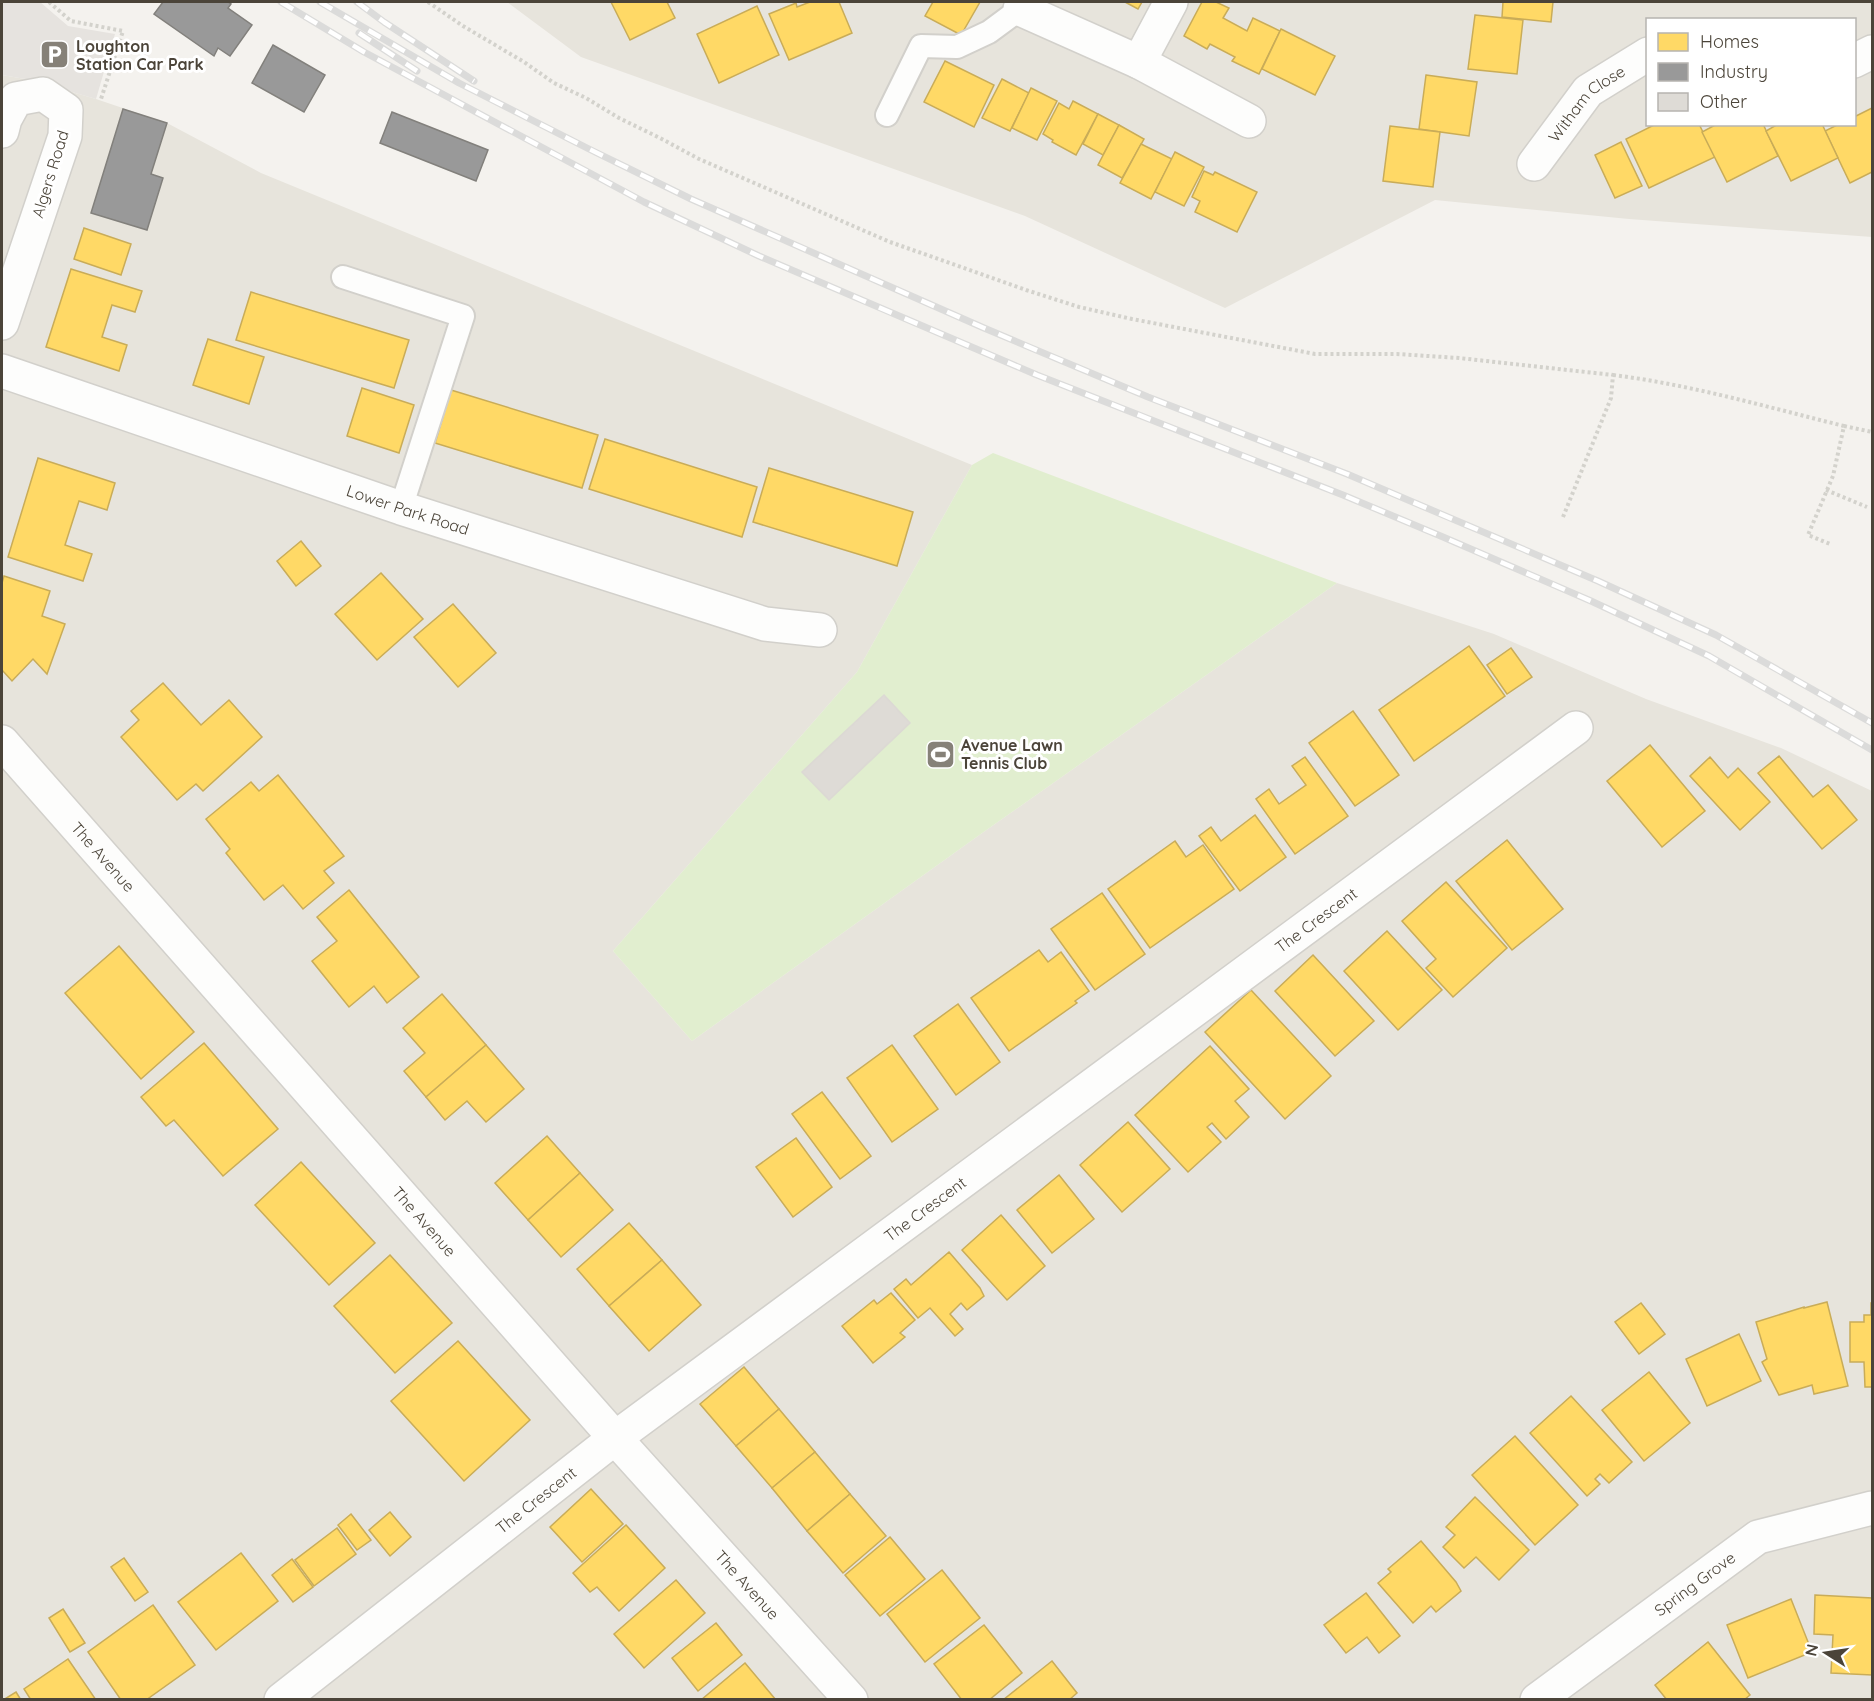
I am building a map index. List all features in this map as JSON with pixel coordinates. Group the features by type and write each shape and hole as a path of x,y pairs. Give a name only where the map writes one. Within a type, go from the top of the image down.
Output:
{"street":[{"path":"1139,62 1171,2"},
{"path":"1020,9 1139,62 1249,121"},
{"path":"1856,60 1872,52"},
{"name":"Witham Close","path":"1534,164 1588,91 1646,55"},
{"name":"Algers Road","path":"2,131 5,119 16,99 43,94 66,110 65,135 2,323"},
{"name":"Lower Park Road","path":"2,371 401,508 765,624 820,630"},
{"name":"The Crescent","path":"281,1700 615,1438 1576,728"},
{"name":"The Avenue","path":"2,742 615,1438 851,1700"},
{"name":"Spring Grove","path":"1537,1700 1758,1537 1872,1508"}],"lane":[{"path":"887,115 921,46 957,47 989,32 1020,9"},
{"path":"344,277 463,316 401,508"}],"path":[{"path":"49,2 71,21 123,31 99,105 66,110"},
{"path":"428,2 554,83 699,159 890,242 1079,307 1315,354 1397,354 1449,357 1656,380 1872,432"},
{"path":"1563,517 1611,398 1613,375"},
{"path":"1830,544 1808,535 1833,476 1844,426"},
{"path":"1826,490 1868,507"}],"shaded area":[{"name":"Loughton Station Car Park","path":"2,2 40,2 68,26 115,34 96,99 31,80 2,75"},
{"path":"507,2 1872,2 1872,237 1629,219 1435,200 1225,308 1025,216 581,57"},
{"path":"2,75 31,80 167,123 261,173 972,465 857,672 613,951 692,1041 1337,583 1494,634 1646,699 1781,748 1872,791 1872,1699 2,1699"}],"green space":[{"name":"Avenue Lawn Tennis Club","path":"993,453 1337,583 692,1041 613,951 857,672 972,465"}],"building: Homes":[{"path":"611,2 667,2 675,18 630,40"},
{"path":"810,2 839,2 852,33 789,60 769,14 796,3 797,7"},
{"path":"933,2 980,2 961,35 925,16"},
{"path":"1125,2 1142,2 1138,9"},
{"path":"1202,2 1216,2 1229,8 1223,18 1247,31 1253,18 1280,31 1259,74 1232,61 1235,57 1210,44 1207,49 1184,36"},
{"path":"1503,2 1553,2 1551,22 1502,17"},
{"path":"757,6 779,55 719,83 697,34"},
{"path":"1475,15 1523,20 1517,74 1468,69"},
{"path":"1281,29 1335,56 1315,95 1262,69"},
{"path":"945,61 994,85 974,127 924,102"},
{"path":"1426,75 1477,82 1469,136 1419,129"},
{"path":"1002,79 1029,93 1010,131 982,118"},
{"path":"1031,88 1057,101 1037,140 1012,128"},
{"path":"1073,101 1098,114 1076,155 1052,142 1053,140 1043,134 1059,103 1069,109"},
{"path":"1872,108 1872,172 1850,183 1825,131 1835,126 1856,126 1856,116"},
{"path":"1098,114 1119,125 1103,155 1083,144"},
{"path":"1119,125 1144,139 1122,178 1098,165"},
{"path":"1390,126 1440,132 1433,187 1383,181"},
{"path":"1652,126 1700,126 1715,157 1649,188 1626,139"},
{"path":"1713,126 1764,126 1778,156 1727,182 1702,132"},
{"path":"1775,126 1823,126 1838,158 1791,181 1766,131"},
{"path":"1621,142 1642,186 1615,198 1595,155"},
{"path":"1141,144 1172,159 1151,199 1120,183"},
{"path":"1175,152 1204,167 1184,206 1155,192"},
{"path":"1204,171 1213,175 1215,172 1257,192 1237,232 1195,212 1200,201 1192,197"},
{"path":"84,228 131,244 121,275 74,259"},
{"path":"71,269 142,291 135,312 112,305 102,337 127,345 119,371 46,347"},
{"path":"251,292 409,340 394,388 236,340"},
{"path":"208,339 264,357 249,404 193,385"},
{"path":"362,388 414,405 399,453 347,436"},
{"path":"451,390 598,435 582,488 435,443"},
{"path":"605,439 757,487 742,537 589,489"},
{"path":"38,458 115,483 107,510 79,501 65,545 92,554 83,581 8,557"},
{"path":"769,468 913,512 897,566 753,522"},
{"path":"301,541 321,566 296,586 277,561"},
{"path":"381,573 423,619 377,660 335,614"},
{"path":"4,576 50,591 42,616 65,624 47,674 33,659 12,681 2,670 2,583"},
{"path":"453,604 496,653 458,687 414,637"},
{"path":"1469,646 1505,696 1414,761 1379,710"},
{"path":"1511,648 1532,677 1507,694 1487,665"},
{"path":"163,683 201,725 229,700 262,737 203,791 196,784 177,800 121,737 139,720 131,711"},
{"path":"1353,711 1399,775 1355,806 1309,743"},
{"path":"1650,745 1705,811 1662,847 1607,781"},
{"path":"1779,756 1813,797 1828,785 1857,820 1822,849 1758,773"},
{"path":"1305,757 1348,816 1295,854 1256,799 1269,789 1279,804 1306,785 1292,766"},
{"path":"1710,757 1728,778 1738,768 1770,802 1740,830 1690,776"},
{"path":"278,775 344,856 324,871 334,883 303,909 283,885 264,900 226,853 230,849 206,819 251,782 259,791"},
{"path":"1255,815 1286,857 1240,891 1199,836 1211,827 1221,841"},
{"path":"1507,840 1563,909 1512,950 1456,881"},
{"path":"1175,841 1186,857 1203,845 1234,889 1150,948 1108,889"},
{"path":"1446,882 1507,948 1453,997 1426,968 1436,959 1402,921"},
{"path":"349,890 419,977 387,1003 374,986 349,1007 312,961 337,941 317,917"},
{"path":"1102,893 1145,954 1095,990 1051,929"},
{"path":"1387,931 1442,990 1398,1030 1344,971"},
{"path":"119,946 194,1032 141,1079 65,993"},
{"path":"1039,950 1048,962 1061,952 1089,991 1075,1001 1077,1003 1009,1051 971,998"},
{"path":"1313,955 1374,1021 1335,1056 1275,991"},
{"path":"1251,990 1331,1076 1285,1119 1205,1032"},
{"path":"442,994 486,1045 426,1097 404,1071 425,1053 403,1028"},
{"path":"958,1004 1000,1062 956,1095 914,1036"},
{"path":"204,1043 278,1129 223,1176 174,1120 166,1126 141,1097"},
{"path":"486,1045 524,1089 486,1122 467,1101 445,1120 426,1097"},
{"path":"892,1045 938,1109 892,1142 847,1078"},
{"path":"1210,1046 1249,1089 1235,1101 1249,1117 1226,1139 1212,1123 1207,1127 1221,1142 1188,1172 1135,1115"},
{"path":"822,1092 871,1156 840,1179 792,1114"},
{"path":"1128,1122 1170,1169 1122,1212 1080,1165"},
{"path":"547,1136 580,1173 528,1220 495,1183"},
{"path":"796,1138 832,1187 793,1217 756,1167"},
{"path":"301,1162 375,1243 329,1285 255,1205"},
{"path":"580,1173 613,1210 561,1257 528,1220"},
{"path":"1059,1175 1094,1219 1052,1253 1017,1210"},
{"path":"1001,1215 1045,1266 1007,1300 962,1250"},
{"path":"629,1223 662,1260 609,1306 577,1269"},
{"path":"949,1252 980,1288 984,1296 967,1310 961,1303 950,1314 963,1329 955,1336 930,1308 918,1318 894,1289 906,1279 911,1285"},
{"path":"390,1255 452,1323 395,1373 334,1306"},
{"path":"662,1260 701,1305 649,1351 609,1306"},
{"path":"891,1293 915,1320 900,1333 905,1337 873,1363 842,1326 874,1300 877,1304"},
{"path":"1827,1302 1848,1386 1814,1394 1812,1385 1779,1395 1762,1362 1767,1359 1756,1322"},
{"path":"1641,1303 1665,1334 1639,1354 1615,1322"},
{"path":"1871,1303 1872,1387 1865,1387 1864,1362 1850,1362 1850,1322 1864,1322 1864,1315 1871,1315"},
{"path":"1739,1334 1761,1381 1707,1406 1686,1359"},
{"path":"458,1341 530,1420 464,1481 391,1401"},
{"path":"744,1367 779,1409 736,1446 700,1404"},
{"path":"1649,1372 1690,1423 1644,1461 1602,1410"},
{"path":"1571,1396 1632,1462 1609,1483 1600,1474 1595,1479 1600,1484 1587,1496 1530,1433"},
{"path":"779,1409 815,1452 772,1488 736,1446"},
{"path":"1515,1436 1578,1505 1535,1545 1472,1475"},
{"path":"815,1452 850,1494 807,1531 772,1488"},
{"path":"591,1489 623,1524 582,1562 550,1527"},
{"path":"850,1494 886,1536 843,1573 807,1531"},
{"path":"1475,1497 1529,1550 1499,1580 1476,1557 1464,1568 1443,1547 1455,1535 1446,1527"},
{"path":"390,1512 411,1537 390,1556 369,1530"},
{"path":"351,1514 371,1540 357,1550 338,1525"},
{"path":"626,1525 665,1568 619,1611 597,1587 590,1592 573,1573"},
{"path":"337,1528 356,1554 314,1586 295,1560"},
{"path":"890,1537 925,1579 880,1616 845,1575"},
{"path":"1421,1541 1461,1591 1436,1612 1431,1606 1413,1623 1378,1583 1391,1572 1388,1569"},
{"path":"241,1553 278,1601 216,1650 178,1602"},
{"path":"124,1558 148,1592 135,1601 111,1567"},
{"path":"292,1559 313,1587 293,1602 272,1575"},
{"path":"942,1570 980,1618 925,1662 887,1614"},
{"path":"676,1580 705,1613 644,1668 614,1634"},
{"path":"1366,1593 1400,1636 1379,1653 1367,1637 1346,1653 1324,1625"},
{"path":"1815,1595 1872,1598 1872,1675 1831,1673 1833,1635 1814,1634"},
{"path":"1791,1599 1812,1652 1748,1678 1727,1625"},
{"path":"153,1605 195,1665 146,1700 121,1700 88,1652"},
{"path":"63,1609 85,1643 70,1652 49,1618"},
{"path":"716,1623 742,1655 698,1691 672,1658"},
{"path":"984,1625 1022,1673 989,1700 962,1700 934,1664"},
{"path":"1708,1642 1750,1695 1744,1700 1667,1700 1655,1685"},
{"path":"68,1659 96,1700 31,1700 24,1689"},
{"path":"1052,1661 1077,1693 1069,1700 1003,1700"},
{"path":"745,1663 776,1700 701,1700"},
{"path":"16,1692 21,1700 3,1700"}],"building: Industry":[{"path":"163,2 228,2 231,4 228,8 252,25 230,56 218,48 214,56 154,14"},
{"path":"273,45 325,75 304,112 252,83"},
{"path":"123,109 167,123 151,174 163,178 147,230 91,213"},
{"path":"392,112 488,150 476,181 380,143"}],"building: Other":[{"path":"884,695 910,723 829,800 802,772"}],"railway":[{"path":"281,2 364,52 644,202 759,256 1037,375 1343,495 1591,601 1709,656 1872,750"},
{"path":"320,2 459,83 691,199 984,328 1148,397 1347,474 1598,581 1716,635 1872,723"},
{"path":"357,2 474,81"},
{"path":"359,33 417,71"}],"place":[{"name":"Loughton Station Car Park","path":"55,55"},
{"name":"Avenue Lawn Tennis Club","path":"940,754"}]}
